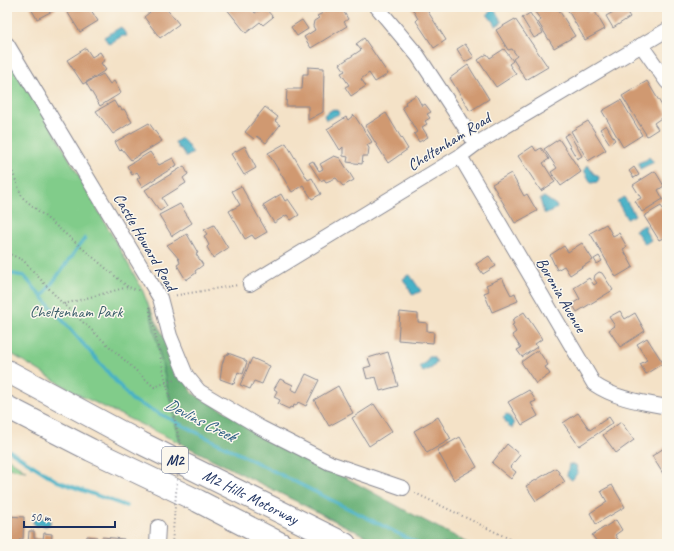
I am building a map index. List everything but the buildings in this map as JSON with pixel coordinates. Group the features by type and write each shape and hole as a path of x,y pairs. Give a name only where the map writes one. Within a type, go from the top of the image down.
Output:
{"highway":[{"name":"M2 Hills Motorway","path":"7,371 49,395 141,443 345,544"},
{"name":"M2 Hills Motorway","path":"7,406 91,450 198,501 281,544"}],"street":[{"path":"377,7 418,56 476,144"},
{"name":"Cheltenham Road","path":"250,284 460,156 476,144 667,30"},
{"name":"Castle Howard Road","path":"7,44 152,302 170,336 186,375 199,391 260,428 330,463 403,488"},
{"path":"641,45 667,82"},
{"name":"Boronia Avenue","path":"460,156 594,384 605,392 620,398 667,407"},
{"path":"157,544 158,527"}],"path":[{"path":"7,157 22,197 128,287 142,291 144,296"},
{"path":"7,253 23,260 63,304 154,387 186,375"},
{"path":"172,544 180,443 152,302 231,285"},
{"path":"63,304 128,287"},
{"path":"403,488 520,544"},
{"path":"188,544 189,538"}],"green space":[{"name":"Cheltenham Park","path":"7,47 142,289 149,307 180,443 77,394 7,351"},
{"path":"149,307 192,393 412,514 470,544 381,544 180,443"},
{"path":"7,458 26,471 7,468"}],"water":[{"path":"494,9 502,22 496,26 487,14"},
{"path":"121,27 127,36 122,36 109,44 104,37"},
{"path":"333,109 338,111 339,114 326,120 324,115"},
{"path":"182,138 193,153 186,157 175,142"},
{"path":"649,157 654,162 640,169 638,163"},
{"path":"588,165 593,173 599,177 598,182 591,183 584,170"},
{"path":"544,197 556,205 557,208 549,213 544,213 540,199"},
{"path":"624,197 635,215 627,219 617,201"},
{"path":"645,225 645,230 651,240 645,244 635,230"},
{"path":"410,275 421,291 413,295 403,279"},
{"path":"429,357 433,357 437,362 432,368 423,372 419,367 425,363"},
{"path":"506,414 509,415 514,424 512,428 509,427 503,417"},
{"path":"569,464 576,465 578,472 572,480 567,476"},
{"path":"34,517 50,519 50,524 46,526 36,526 33,523"}],"waterway":[{"path":"42,297 85,238"},
{"name":"Devlins Creek","path":"7,273 24,276 132,400 419,544"},
{"path":"7,449 57,481 126,506"}]}
